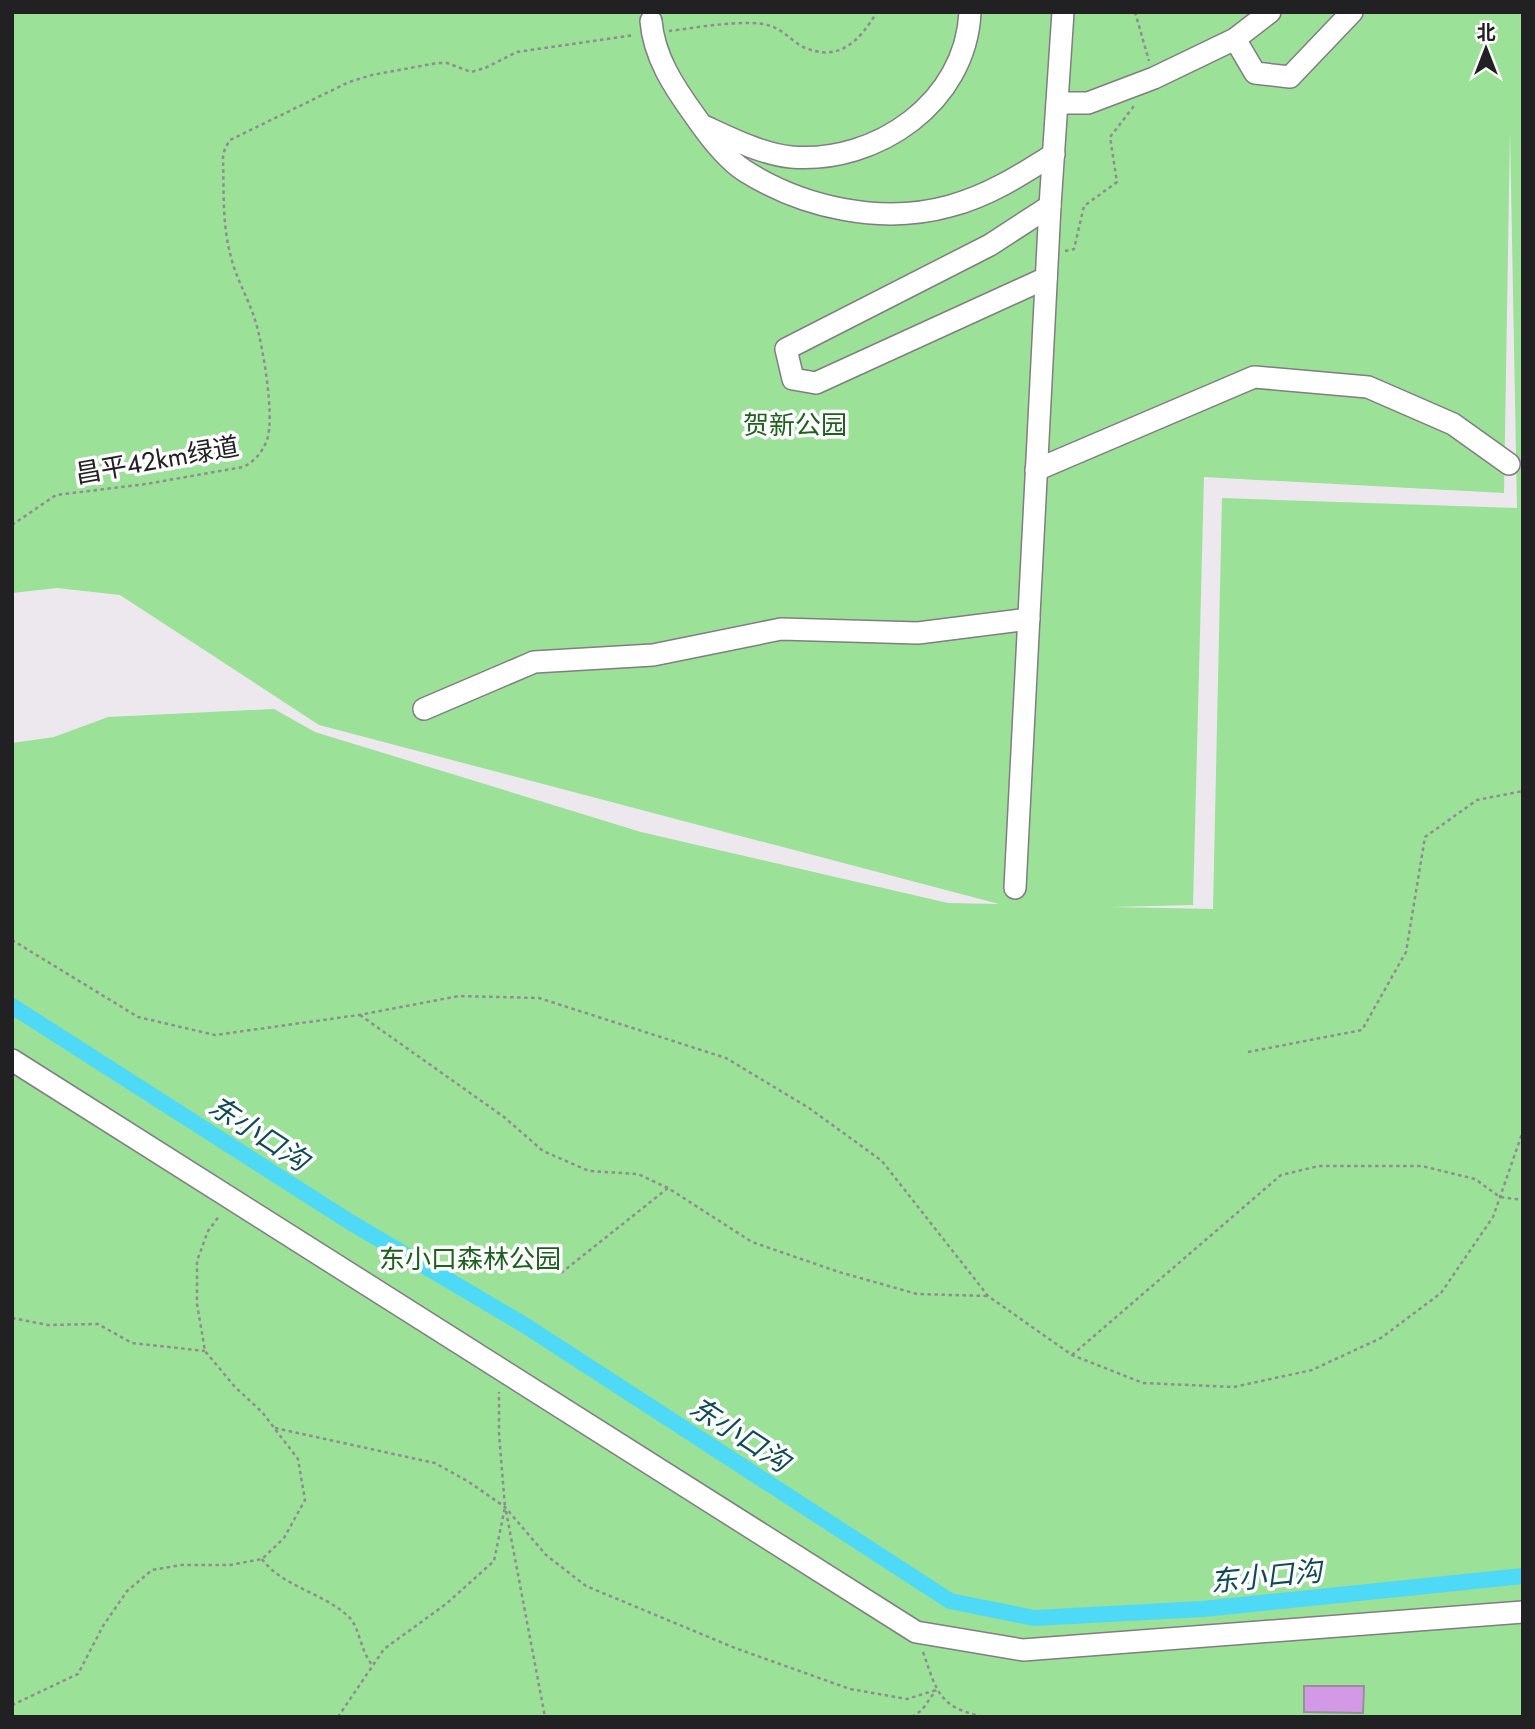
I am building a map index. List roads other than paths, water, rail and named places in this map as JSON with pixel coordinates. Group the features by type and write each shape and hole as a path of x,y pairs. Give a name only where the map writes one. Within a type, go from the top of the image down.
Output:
{"street":[{"path":"700,124 755,148 788,157 832,156 863,148 920,116 940,93 961,58 970,12"},
{"path":"1014,888 1050,206 1063,12"},
{"path":"1058,103 1088,103 1154,78 1235,39 1270,12"},
{"path":"1235,39 1255,73 1290,77 1352,12"},
{"path":"651,27 661,62 673,86 700,124 744,170 818,204 864,213 911,214 950,206 1000,187 1054,154"},
{"path":"1046,278 816,383 793,379 786,349 990,245 1050,206"},
{"path":"1036,470 1254,377 1368,387 1453,424 1509,464"},
{"path":"424,709 534,662 653,655 781,629 918,633 1029,619"},
{"path":"12,1060 916,1632 1023,1650 1523,1612"}],"waterway":[{"name":"东小口沟","path":"12,1006 350,1222 526,1326 950,1601 1034,1618 1203,1609 1523,1576"}],"park label":[{"name":"贺新公园","path":"795,425"},
{"name":"东小口森林公园","path":"470,1259"}]}
